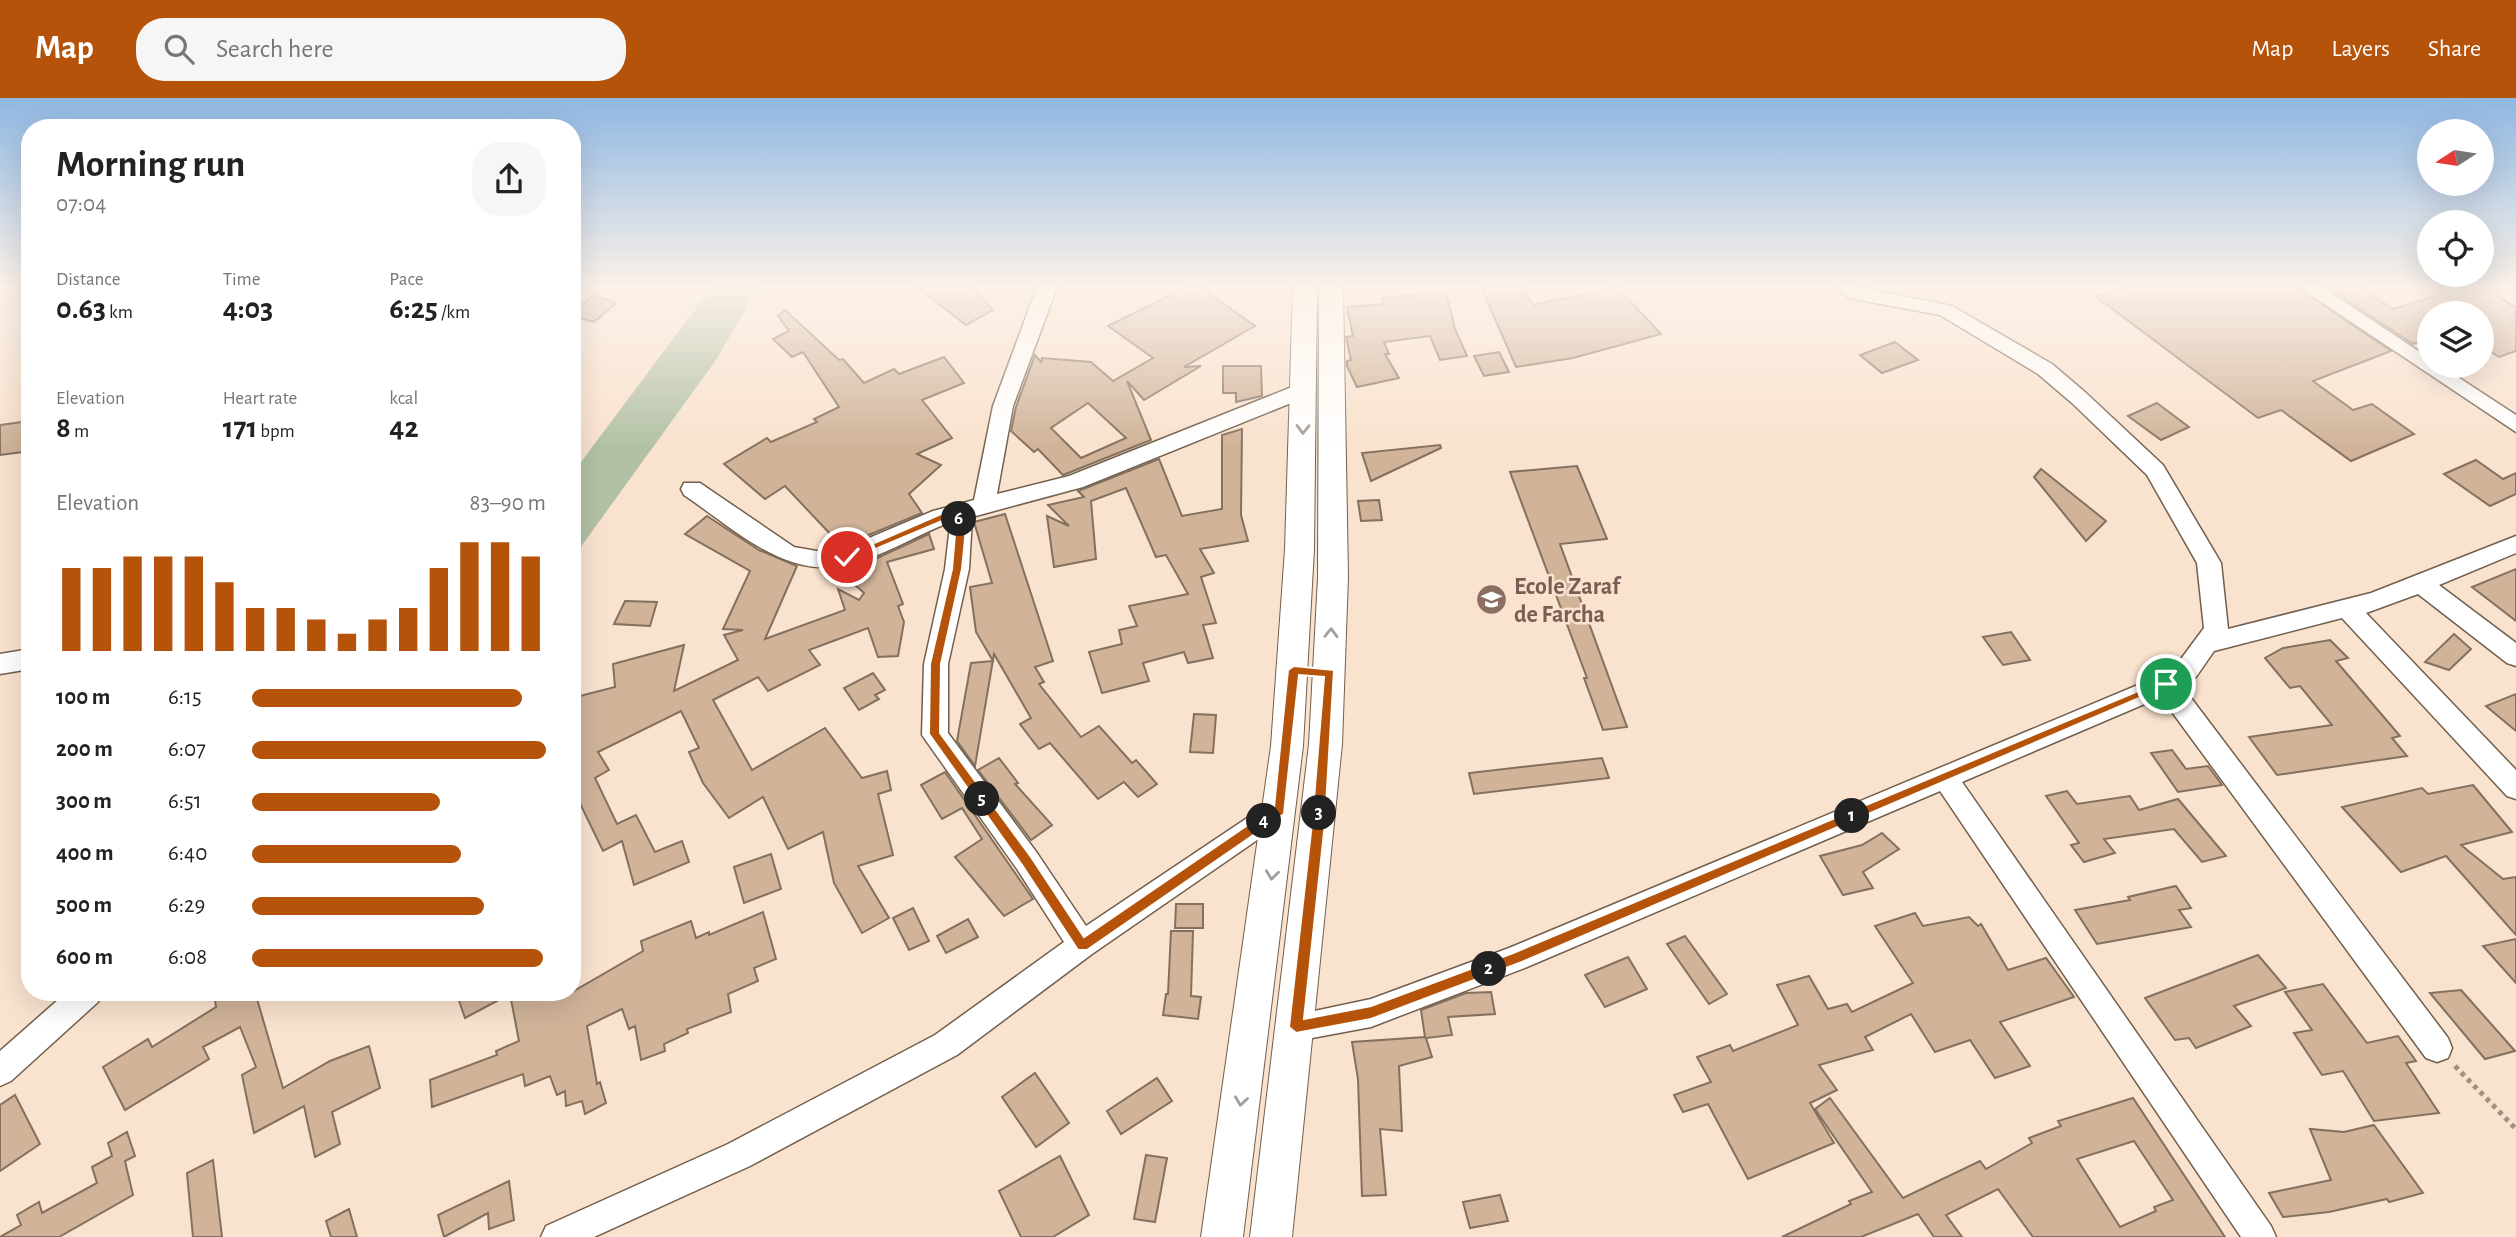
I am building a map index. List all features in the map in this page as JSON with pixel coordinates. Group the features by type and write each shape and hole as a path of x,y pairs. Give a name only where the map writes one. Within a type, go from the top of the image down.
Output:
{"street":[{"path":"984,506 1003,406 1027,340"},
{"path":"1222,1237 1280,810 1294,670 1302,516 1304,340"},
{"path":"1271,1237 1318,823 1330,673 1333,506 1331,340"},
{"path":"1296,1027 1371,1013 1505,963 1660,900 1944,776 2166,684 2187,670 2216,630 2209,563 2155,470 2045,369 1999,340"},
{"path":"2389,340 2516,425"},
{"path":"692,489 788,554 822,561 847,557 941,517 1075,482 1304,390"},
{"path":"941,517 962,519 957,569 936,664 934,734 1027,861 1082,945"},
{"path":"2205,644 2376,601 2516,544"},
{"path":"2420,583 2516,656"},
{"path":"2347,608 2516,788"},
{"path":"0,664 21,660"},
{"path":"1294,670 1330,673"},
{"path":"2166,684 2437,1048"},
{"path":"1944,776 2260,1237"},
{"path":"557,1237 739,1155 946,1045 1082,945 1280,810"},
{"path":"0,1071 78,1001"}],"path":[{"path":"2437,1048 2516,1129"}],"green space":[{"path":"672,340 727,340 716,360 581,547 581,462"}],"building":[{"path":"774,340 818,340 839,360 843,359 864,383 894,369 899,374 944,357 964,383 922,400 952,438 917,454 941,465 909,494 922,513 842,546 825,549 822,542 833,537 785,486 765,499 724,464 767,438 771,442 817,422 814,419 839,407 803,352 792,357"},
{"path":"1128,340 1230,340 1184,367 1201,366 1144,400 1127,381 1151,440 1063,475 1038,449 1034,452 1011,431 1016,407 1035,355 1041,362 1042,358 1091,362 1113,381 1153,358","holes":["1088,403 1126,438 1081,458 1051,428"]},
{"path":"1347,340 1398,340 1384,342 1389,354 1385,354 1399,378 1357,387 1347,366 1347,361 1351,360"},
{"path":"1432,340 1460,340 1467,356 1440,360"},
{"path":"1504,340 1638,340 1573,358 1516,367"},
{"path":"2154,340 2375,340 2391,351 2313,381 2353,410 2372,404 2414,434 2351,461 2281,410 2258,418"},
{"path":"2494,340 2516,340 2516,351 2499,357 2494,354"},
{"path":"1895,342 1918,360 1882,373 1860,355"},
{"path":"1499,352 1509,372 1484,376 1474,356"},
{"path":"1223,366 1261,366 1262,396 1236,402 1236,393 1223,393"},
{"path":"2157,403 2189,427 2161,440 2128,416"},
{"path":"21,422 21,452 0,455 0,425"},
{"path":"1242,429 1241,515 1248,541 1200,549 1214,573 1201,577 1216,623 1203,625 1213,658 1188,663 1184,652 1143,663 1149,681 1102,693 1089,652 1122,644 1119,630 1137,626 1129,606 1188,594 1166,555 1156,557 1126,488 1091,501 1096,559 1054,567 1047,516 1069,526 1048,505 1084,497 1078,491 1159,459 1182,516 1222,509 1222,435"},
{"path":"1440,445 1441,448 1371,481 1362,453"},
{"path":"2476,460 2503,479 2516,473 2516,494 2490,506 2444,474"},
{"path":"1577,466 1607,539 1560,544 1627,727 1603,730 1584,678 1587,678 1510,472"},
{"path":"2041,469 2106,521 2086,541 2034,477"},
{"path":"1379,500 1382,520 1361,521 1358,501"},
{"path":"1005,514 1053,661 1035,667 1044,682 1039,684 1081,737 1099,726 1132,763 1136,760 1157,784 1138,797 1124,782 1098,799 1050,743 1039,749 1020,724 1031,718 994,654 993,661 976,632 970,587 992,583 974,522"},
{"path":"707,516 759,550 797,566 765,639 845,610 838,589 859,600 864,593 837,569 873,560 929,534 934,549 887,562 903,604 898,606 904,622 898,656 878,657 868,628 809,650 820,665 768,691 758,677 713,700 752,770 825,728 862,778 887,771 891,790 878,794 893,855 858,866 889,918 862,933 834,883 823,832 788,849 763,797 729,818 703,783 689,752 699,748 681,711 598,752 609,770 595,778 617,824 636,815 655,852 682,841 689,862 634,885 622,841 603,851 581,806 581,696 615,687 613,664 684,645 674,691 738,660 724,635 743,630 723,629 750,571 685,534"},
{"path":"2516,569 2516,621 2472,587"},
{"path":"625,601 657,602 650,626 614,624"},
{"path":"2011,632 2030,660 2003,665 1983,637"},
{"path":"2454,634 2471,649 2449,670 2425,662"},
{"path":"2330,640 2348,658 2336,661 2400,736 2392,738 2407,756 2277,775 2249,737 2332,725 2300,686 2290,688 2265,658 2283,648"},
{"path":"993,661 975,766 957,741 971,663"},
{"path":"873,673 885,690 875,695 879,699 859,710 844,688"},
{"path":"2516,694 2516,731 2486,706"},
{"path":"1194,714 1216,715 1213,753 1190,752"},
{"path":"2172,750 2186,769 2208,766 2222,785 2178,792 2151,753"},
{"path":"999,758 1018,783 1015,784 1052,825 1031,840 978,770"},
{"path":"1602,758 1609,778 1474,794 1469,773"},
{"path":"945,772 1033,899 1004,916 955,857 982,839 962,808 942,819 921,785"},
{"path":"2473,785 2512,832 2461,845 2503,879 2516,877 2516,935 2446,856 2401,872 2342,807 2422,788 2428,794"},
{"path":"2067,791 2077,804 2130,796 2139,810 2178,799 2226,856 2202,862 2174,829 2104,839 2115,853 2084,862 2071,845 2079,843 2046,796"},
{"path":"1882,833 1899,849 1863,872 1873,888 1843,895 1820,856 1862,845"},
{"path":"771,854 781,889 744,903 734,867"},
{"path":"2176,886 2191,908 2179,910 2191,927 2097,944 2075,910 2130,900 2128,897"},
{"path":"1176,904 1203,904 1203,928 1175,928"},
{"path":"913,908 929,941 909,950 893,918"},
{"path":"763,912 776,959 754,968 758,981 728,994 731,1012 687,1029 688,1033 664,1044 665,1051 641,1060 635,1026 629,1029 622,1009 587,1026 597,1084 600,1082 606,1103 585,1114 582,1101 566,1106 565,1091 557,1095 550,1076 525,1086 523,1074 432,1107 430,1080 497,1055 496,1051 519,1041 511,1001 581,1001 581,987 643,951 641,941 691,921 696,938 709,932 709,935"},
{"path":"1915,913 1923,926 1969,917 1978,926 1981,924 2008,970 2046,958 2074,997 2000,1022 2030,1066 1995,1078 1970,1040 1935,1052 1911,1014 1865,1037 1873,1050 1819,1065 1837,1090 1810,1103 1834,1143 1748,1179 1708,1104 1683,1112 1674,1095 1711,1082 1697,1057 1730,1045 1733,1051 1798,1025 1777,985 1809,976 1828,1009 1847,1004 1852,1012 1913,983 1875,926"},
{"path":"968,919 978,937 946,953 937,936"},
{"path":"1171,931 1193,931 1191,996 1201,997 1198,1019 1163,1015 1168,994"},
{"path":"1685,936 1727,994 1709,1004 1667,944"},
{"path":"2516,939 2516,983 2483,946"},
{"path":"2258,955 2286,988 2234,1006 2251,1026 2196,1048 2189,1038 2175,1040 2145,998"},
{"path":"1628,957 1647,989 1605,1007 1585,975"},
{"path":"2323,984 2367,1043 2398,1036 2416,1061 2406,1063 2439,1113 2374,1121 2343,1071 2322,1075 2294,1033 2312,1030 2285,992"},
{"path":"2461,990 2515,1051 2485,1059 2430,993"},
{"path":"1491,992 1495,1014 1448,1017 1452,1035 1426,1038 1432,1057 1399,1066 1402,1131 1380,1129 1386,1195 1362,1196 1358,1079 1352,1042 1425,1037 1421,1010 1466,993"},
{"path":"215,1001 258,1001 283,1088 330,1061 369,1046 380,1088 332,1112 340,1144 315,1157 304,1106 254,1133 242,1075 256,1067 240,1027 203,1047 209,1059 125,1110 103,1067 148,1039 152,1047 216,1007"},
{"path":"459,1001 497,1001 465,1018"},
{"path":"1035,1073 1069,1123 1036,1147 1002,1097"},
{"path":"1157,1078 1172,1101 1121,1134 1107,1111"},
{"path":"15,1095 40,1144 0,1171 0,1105"},
{"path":"1830,1098 1903,1198 1980,1161 1986,1169 2032,1143 2029,1138 2061,1126 2058,1121 2133,1098 2225,1237 2033,1237 1998,1189 1946,1215 1962,1237 1934,1237 1918,1214 1861,1237 1782,1237 1851,1204 1849,1201 1872,1192 1815,1109","holes":["2134,1141 2173,1200 2154,1207 2156,1211 2120,1227 2077,1159"]},
{"path":"2374,1125 2423,1193 2389,1202 2387,1199 2329,1212 2283,1217 2269,1193 2331,1180 2310,1129 2344,1132"},
{"path":"127,1132 135,1156 125,1161 133,1195 59,1237 0,1237 21,1225 17,1215 39,1202 42,1213 97,1183 92,1167 112,1156 108,1143"},
{"path":"1146,1155 1167,1158 1155,1222 1134,1219"},
{"path":"1060,1156 1089,1215 1053,1237 1021,1237 999,1191"},
{"path":"213,1160 222,1237 193,1237 187,1173"},
{"path":"509,1181 514,1220 489,1229 488,1213 444,1237 438,1215"},
{"path":"1500,1195 1508,1221 1470,1228 1463,1202"},
{"path":"349,1209 357,1237 331,1237 326,1221"}],"place":[{"name":"Ecole Zaraf de Farcha","path":"1491,600"}],"route":[{"path":"847,557 941,517 962,519 957,569 936,664 934,734 1027,861 1082,945 1280,810 1294,670 1330,673 1318,823 1296,1027 1371,1013 1517,958 1660,900 1944,776 2166,684"}]}
